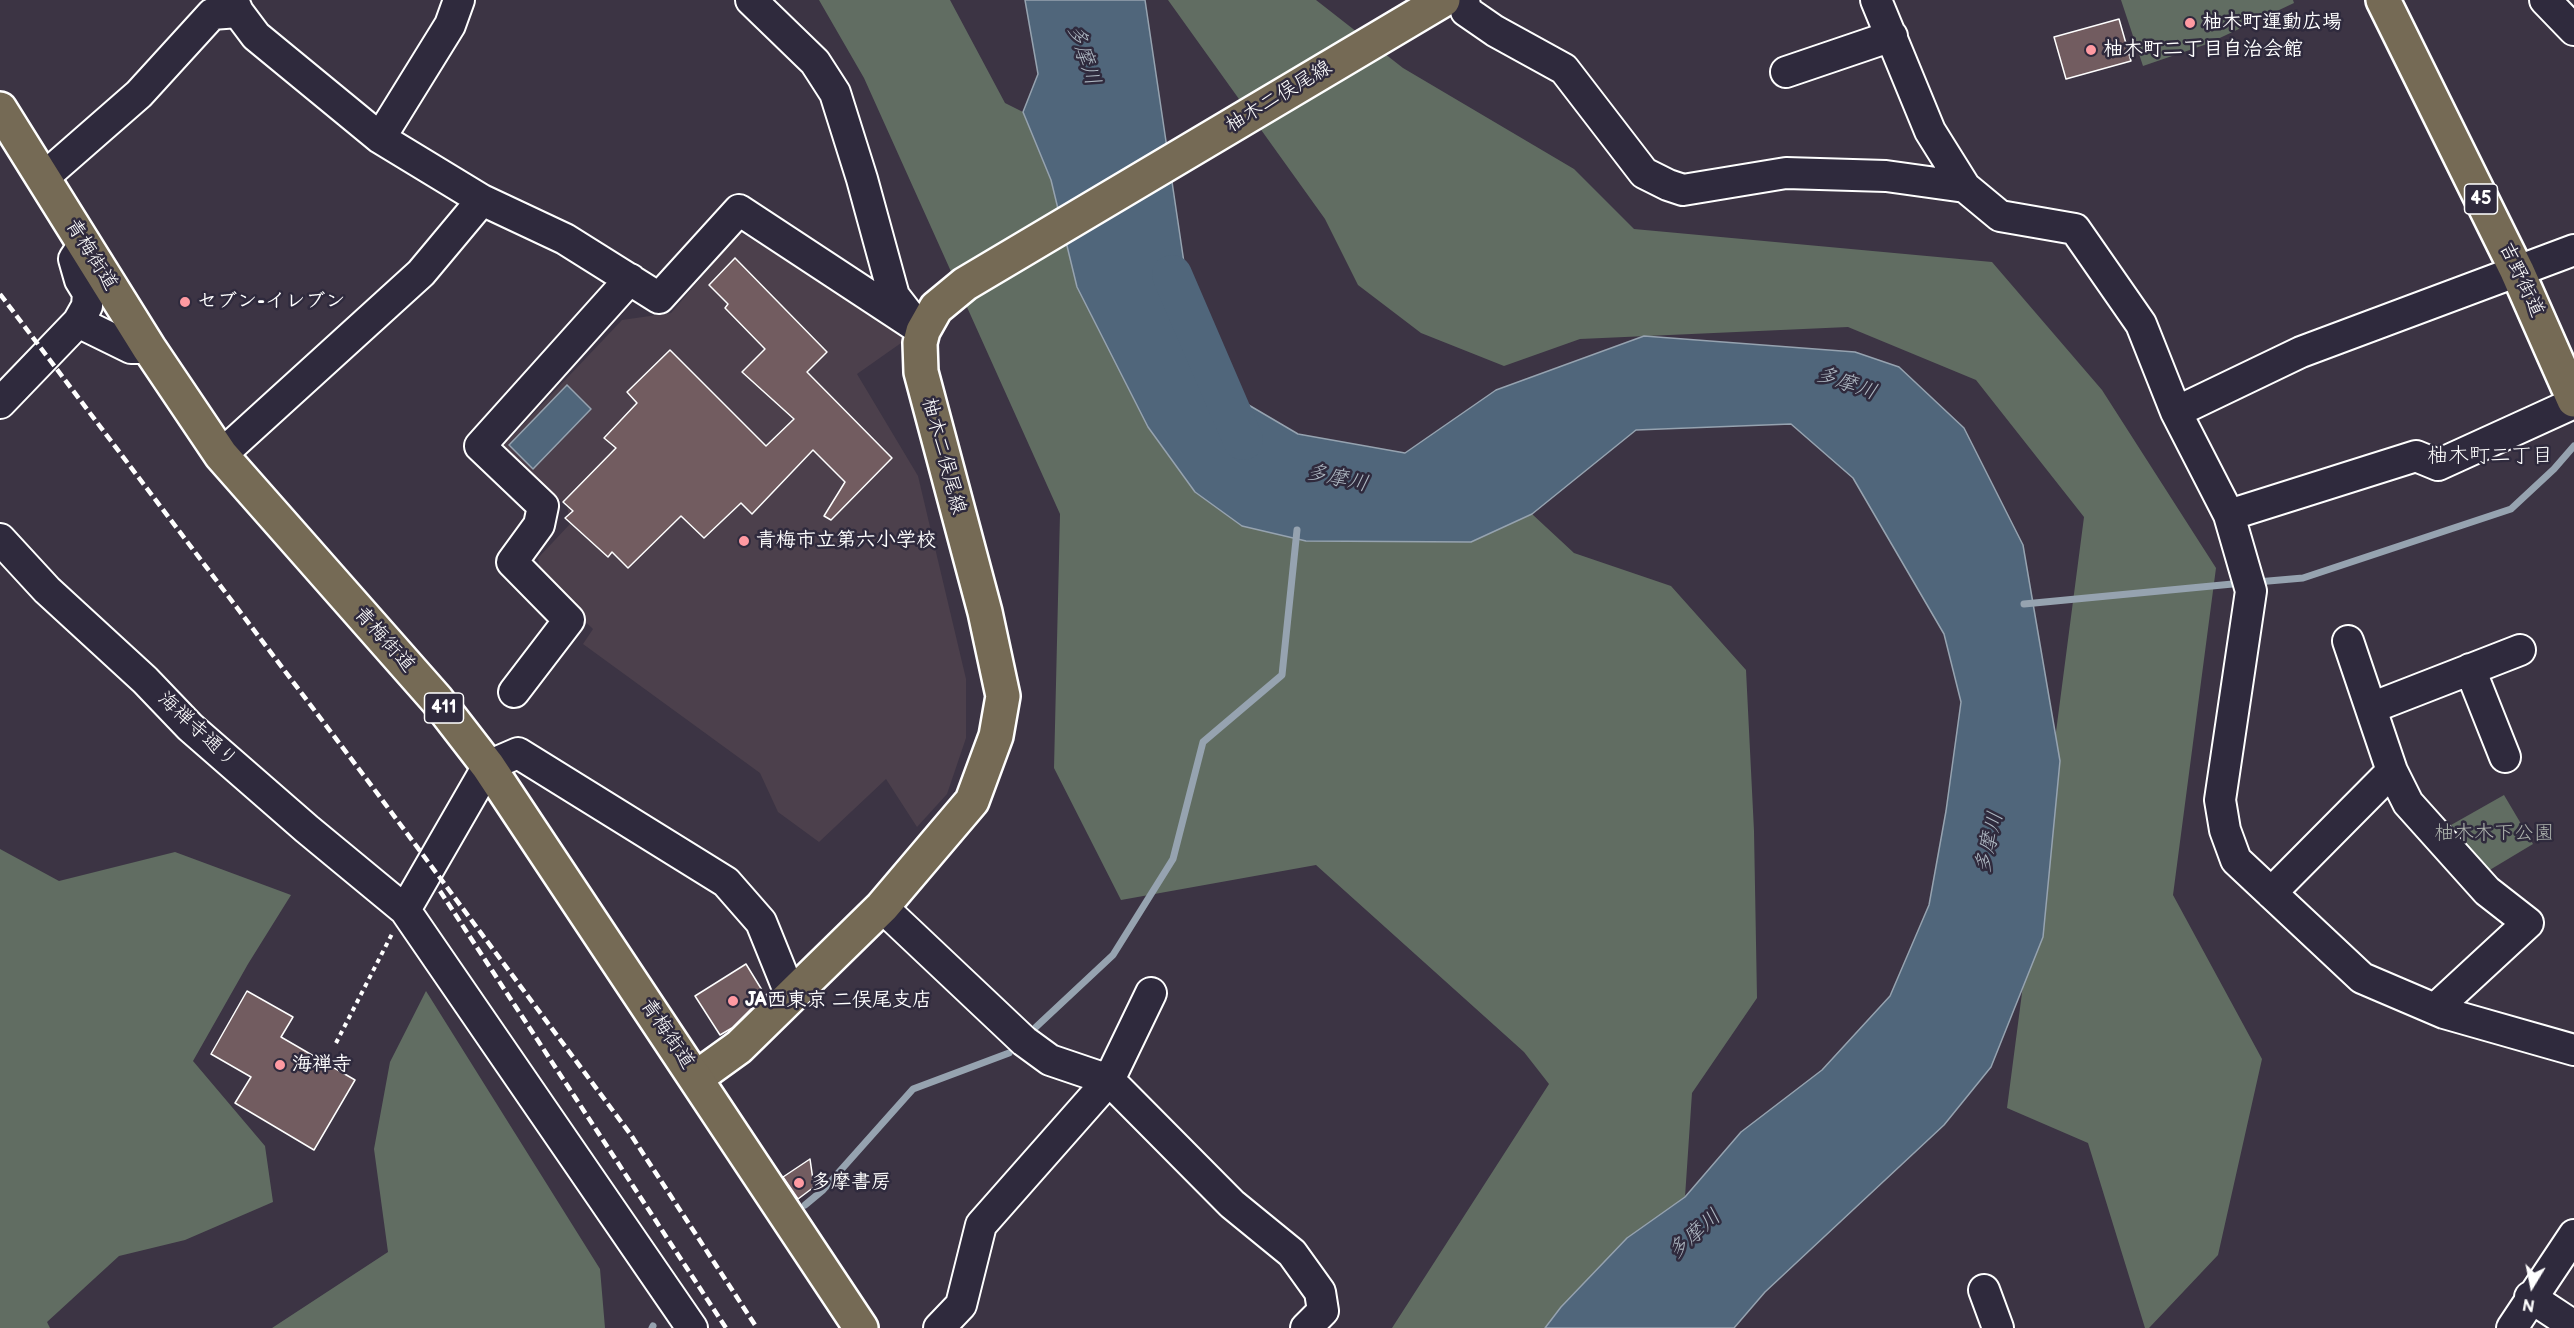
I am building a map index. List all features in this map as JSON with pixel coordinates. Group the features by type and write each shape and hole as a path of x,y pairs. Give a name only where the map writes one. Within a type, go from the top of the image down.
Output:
{"main road":[{"name":"柚木二俣尾線","path":"696,1078 739,1047 882,907 972,801 996,736 1003,696 985,612 926,396 920,356 923,331 936,308 965,284 1443,0"},
{"name":"吉野街道","path":"2383,0 2517,271 2574,402"},
{"name":"青梅街道","path":"0,109 148,348 221,455 437,700 488,766 861,1328"}],"street":[{"path":"380,138 450,25 459,0"},
{"path":"751,0 815,62 835,93 862,179 894,296 898,305 923,331"},
{"path":"1464,0 1466,11 1495,32 1564,69 1644,173 1668,185 1683,190 1786,173 1886,176 1965,187"},
{"path":"1876,0 1930,131 1965,187 2000,216 2075,229 2141,324 2176,412 2229,515 2251,591 2220,800 2225,830 2236,860 2362,978 2435,1009 2574,1050"},
{"path":"2545,0 2574,30"},
{"path":"43,178 139,94 212,14 235,6 256,36 380,138 482,200 565,238 659,298 739,210 923,331"},
{"path":"1786,72 1892,36"},
{"path":"221,455 421,273 482,200"},
{"path":"0,403 78,322 87,306 88,293 74,259 84,244"},
{"path":"2176,412 2301,352 2574,250"},
{"path":"514,692 569,620 512,561 539,525 543,506 480,446 630,279"},
{"path":"78,322 131,348 148,348"},
{"path":"2229,515 2416,456 2438,465 2574,402"},
{"name":"海禅寺通り","path":"0,539 47,590 145,680 190,727 307,829 405,910 692,1328"},
{"path":"2348,641 2392,771 2408,802 2487,891 2528,923 2435,1009"},
{"path":"2371,708 2520,650"},
{"path":"2470,669 2505,757"},
{"path":"405,910 488,766 518,753 726,882 761,922 791,996"},
{"path":"2271,893 2392,771"},
{"path":"882,907 1024,1041 1050,1060 1109,1080 1233,1204 1292,1253 1320,1292 1323,1311 1306,1328"},
{"path":"939,1328 961,1305 981,1225 1109,1080 1151,993"},
{"path":"2512,1328 2530,1297 2574,1235"},
{"path":"1984,1290 1998,1328"},
{"path":"2530,1297 2574,1326"}],"path":[{"path":"336,1043 405,910"}],"shaded area":[{"name":"青梅市立第六小学校","path":"740,232 911,336 857,374 918,476 966,679 966,738 947,794 917,827 886,779 819,842 778,812 760,773 583,644 593,629 542,581 538,558 570,524 567,505 496,453 622,320 671,313"}],"green space":[{"path":"819,0 950,0 1005,103 1023,112 1051,180 1077,287 1148,427 1195,492 1242,526 1471,542 1532,514 1574,553 1671,586 1746,670 1754,831 1757,998 1692,1093 1685,1197 1627,1238 1561,1307 1545,1328 1392,1328 1549,1084 1524,1052 1316,865 1121,900 1054,768 1060,514 864,78"},
{"path":"1168,0 1316,0 1403,68 1574,169 1634,229 1992,262 2102,390 2216,568 2173,895 2262,1059 2218,1255 2149,1328 2145,1328 2088,1143 2007,1108 2084,517 1976,380 1848,327 1580,339 1504,366 1421,333 1358,285 1325,219"},
{"name":"柚木町運動広場","path":"2121,0 2293,0 2294,3 2207,44 2143,66"},
{"name":"柚木木下公園","path":"2504,795 2533,844 2488,871 2451,825"},
{"path":"0,849 59,881 175,852 291,895 248,964 193,1061 265,1146 273,1202 185,1240 119,1256 47,1322 50,1328 0,1328"},
{"path":"426,991 600,1269 605,1328 272,1328 388,1252 374,1149 390,1062"}],"water":[{"path":"1025,0 1145,0 1201,377 1298,434 1405,453 1496,390 1644,336 1855,352 1899,367 1964,428 2023,545 2060,761 2043,937 1991,1067 1944,1125 1765,1292 1734,1328 1545,1328 1561,1307 1627,1238 1685,1197 1741,1132 1822,1070 1890,996 1929,905 1946,811 1961,702 1944,634 1853,478 1791,424 1636,430 1532,514 1471,542 1306,541 1242,526 1195,492 1148,427 1077,287 1051,180 1023,112 1038,74"},
{"path":"567,385 591,409 533,469 509,445"}],"building":[{"path":"2119,19 2131,61 2066,79 2054,37"},
{"path":"735,258 827,352 807,372 892,458 831,520 824,516 845,482 813,450 752,514 741,503 704,538 681,516 628,568 612,552 608,557 565,518 573,511 563,502 616,448 604,438 637,403 627,392 670,350 766,446 794,419 742,372 765,349 725,308 728,304 709,285"},
{"path":"746,964 765,995 732,1028 720,1035 695,996"},
{"name":"海禅寺","path":"247,991 293,1017 281,1037 355,1080 314,1150 235,1103 251,1077 211,1054"},
{"name":"多摩書房","path":"810,1159 814,1187 798,1199 783,1177"}],"waterway":[{"name":"多摩川","path":"1172,275 1243,440"},
{"path":"2257,582 2303,578 2511,509 2554,469 2574,446"},
{"path":"1036,1027 1113,955 1173,859 1203,742 1282,675 1297,530"},
{"path":"2024,604 2243,583"},
{"path":"805,1205 823,1190 913,1089 1009,1053"}],"railway":[{"path":"0,294 377,793 631,1135 757,1328"},
{"path":"440,891 726,1328"}],"place":[{"name":"柚木町運動広場","path":"2190,23"},
{"name":"柚木町二丁目自治会館","path":"2091,50"},
{"name":"セブン-イレブン","path":"185,302"},
{"name":"青梅市立第六小学校","path":"744,541"},
{"name":"JA西東京 二俣尾支店","path":"733,1001"},
{"name":"海禅寺","path":"280,1065"},
{"name":"多摩書房","path":"799,1183"}],"district":[{"name":"柚木町二丁目","path":"2490,457"}]}
